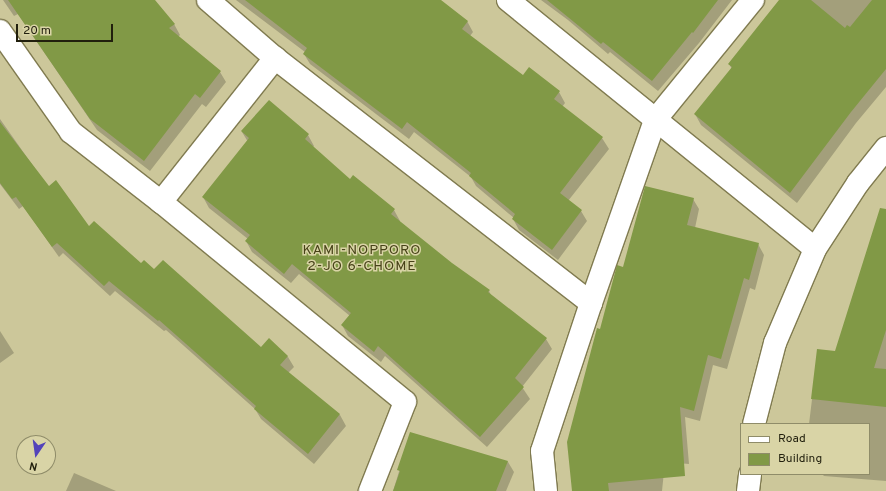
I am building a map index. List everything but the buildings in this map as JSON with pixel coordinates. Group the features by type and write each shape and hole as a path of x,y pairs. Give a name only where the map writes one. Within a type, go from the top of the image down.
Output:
{"street":[{"path":"208,0 275,58 591,302"},
{"path":"508,0 815,250"},
{"path":"546,491 542,451 591,302 655,120 753,0"},
{"path":"0,31 71,132 161,202 405,402 370,491"},
{"path":"161,202 275,58"},
{"path":"754,423 775,343 815,250 858,183 886,148"},
{"path":"748,491 750,475"}],"district":[{"name":"KAMI-NOPPORO 2-JO 6-CHOME","path":"362,260"}]}
